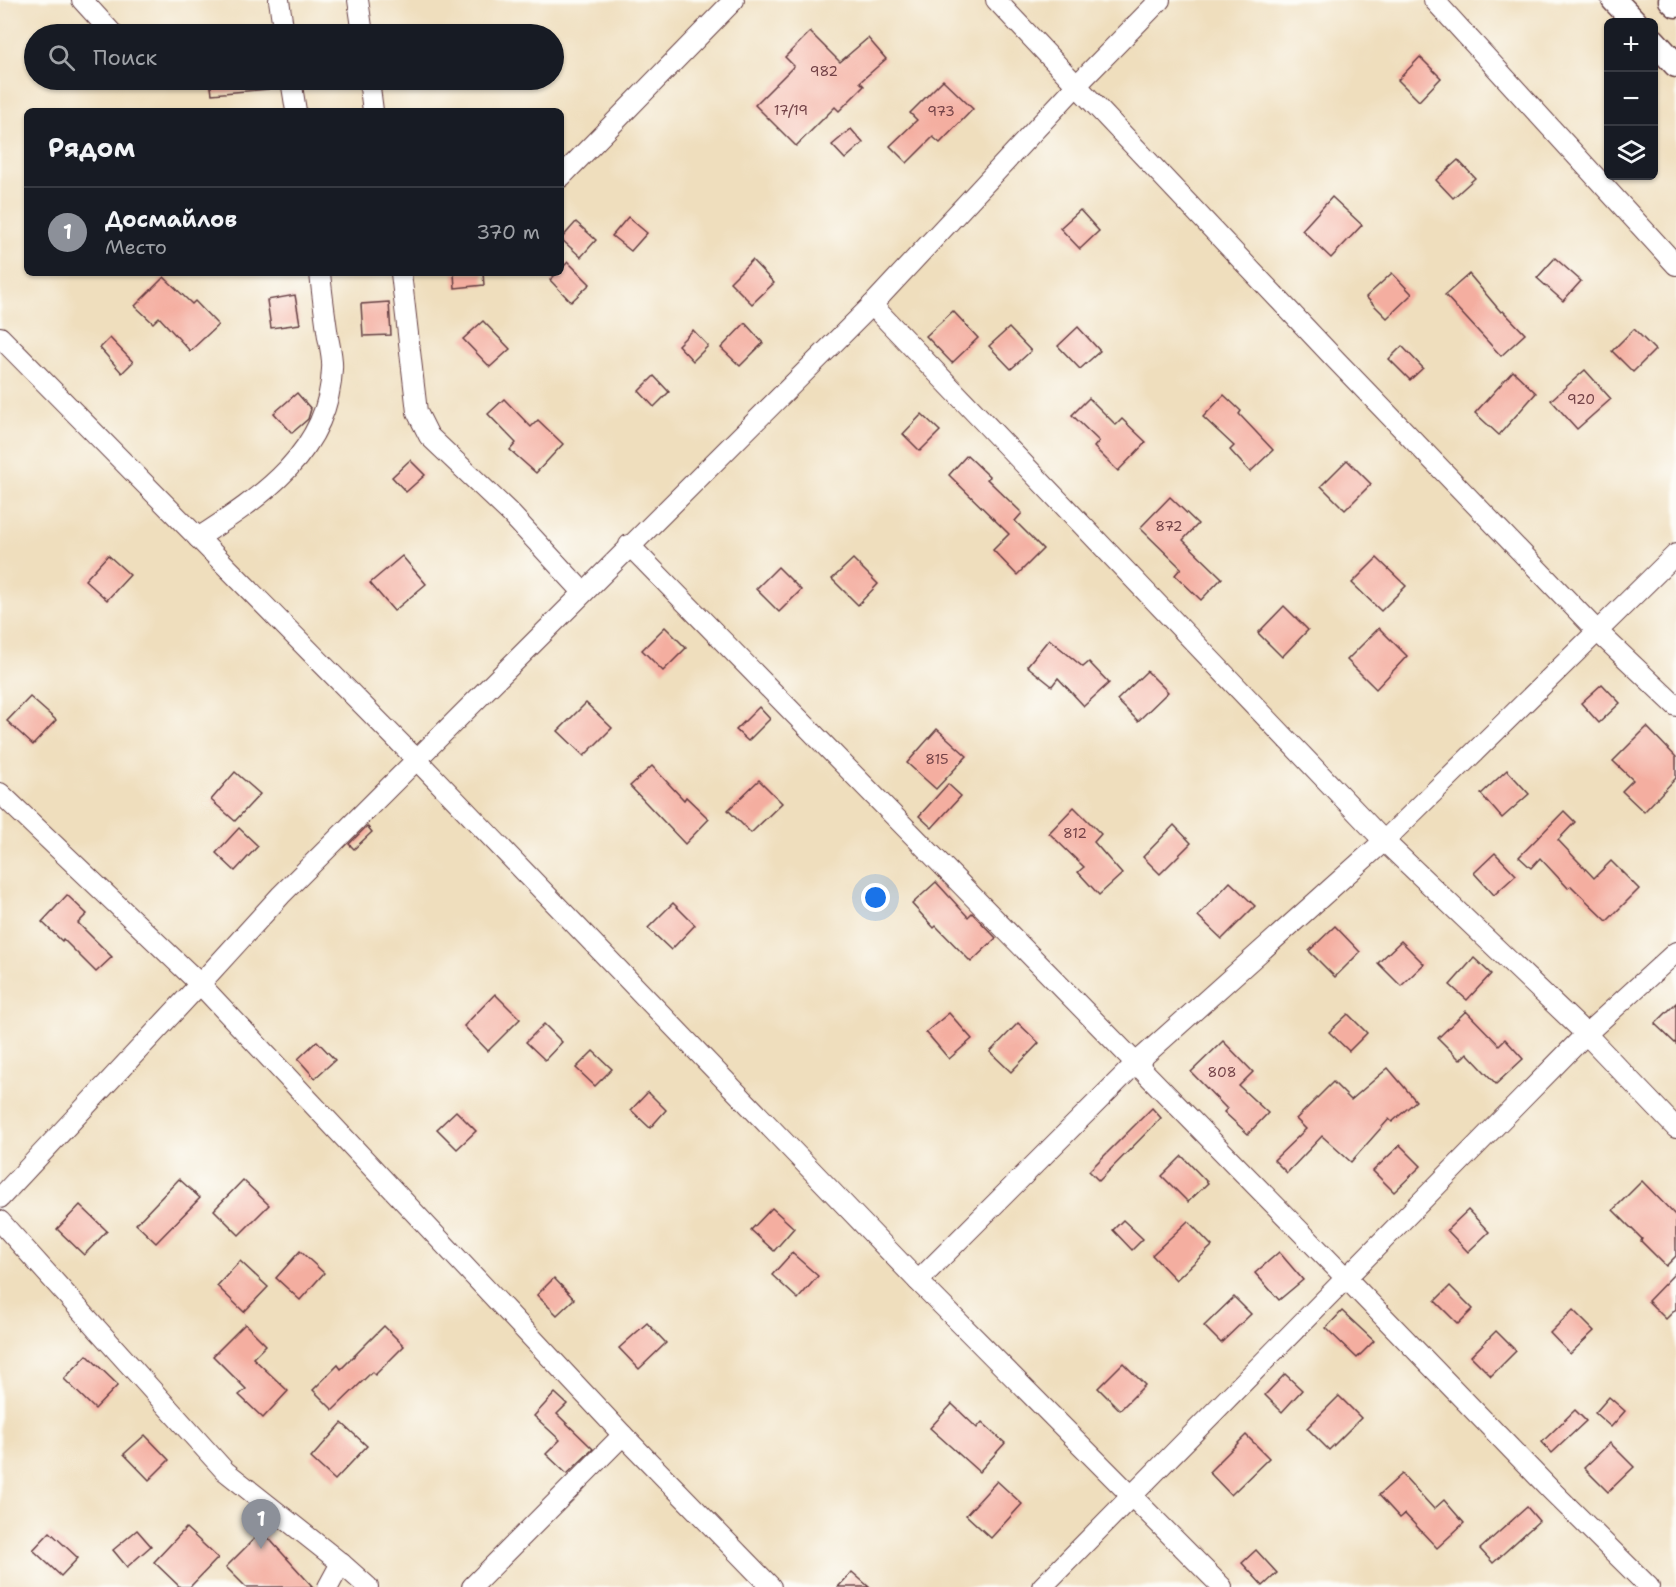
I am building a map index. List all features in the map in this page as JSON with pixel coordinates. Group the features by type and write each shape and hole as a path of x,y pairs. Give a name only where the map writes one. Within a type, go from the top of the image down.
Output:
{"main road":[{"path":"1614,0 1631,18"},
{"path":"1671,0 1676,5"},
{"path":"1658,46 1676,65"}],"street":[{"path":"82,0 103,24"},
{"path":"279,0 283,24"},
{"path":"358,0 362,24"},
{"path":"564,174 734,0"},
{"path":"996,0 1335,359 1597,631 1676,706"},
{"path":"0,1198 280,895 628,545 872,305 1076,86 1160,0"},
{"path":"1434,0 1676,265"},
{"path":"293,90 296,108"},
{"path":"370,90 373,108"},
{"path":"198,538 242,510 282,476 312,440 327,404 332,368 320,276"},
{"path":"401,276 417,412 429,436 510,513 583,592"},
{"path":"872,305 1384,841 1586,1034 1676,1128"},
{"path":"0,337 416,759 918,1281 1222,1587"},
{"path":"628,545 1551,1490 1650,1587"},
{"path":"918,1281 1135,1064 1384,841 1676,554"},
{"path":"0,793 200,984 623,1435 771,1587"},
{"path":"1042,1587 1586,1034 1676,952"},
{"path":"0,1221 225,1471 368,1587"},
{"path":"472,1587 623,1435"},
{"path":"328,1587 341,1563"}],"building":[{"path":"810,32 840,62 868,38 886,59 860,82 864,86 839,111 835,107 796,146 755,105 794,66 785,57"},
{"path":"1420,57 1441,78 1419,101 1398,80"},
{"path":"943,80 973,109 940,143 933,137 907,163 890,146 917,120 910,113"},
{"path":"211,90 257,90 212,94"},
{"path":"851,129 863,143 845,159 832,145"},
{"path":"1458,160 1475,178 1453,198 1436,180"},
{"path":"1332,197 1362,225 1331,258 1302,230"},
{"path":"1080,210 1099,231 1080,249 1060,228"},
{"path":"628,217 647,233 631,251 612,236"},
{"path":"576,222 596,240 581,257 564,242 564,236"},
{"path":"1555,258 1581,281 1563,301 1537,278"},
{"path":"752,260 774,283 752,304 730,282"},
{"path":"568,262 590,284 571,302 550,280 554,276 564,276 564,266"},
{"path":"1392,273 1412,294 1387,318 1366,297"},
{"path":"1469,274 1501,312 1503,311 1525,334 1501,356 1445,295"},
{"path":"454,276 483,276 484,285 455,288"},
{"path":"164,277 192,304 195,301 218,325 190,351 159,317 153,323 135,306"},
{"path":"295,295 300,324 271,328 267,300"},
{"path":"389,302 391,335 363,336 361,304"},
{"path":"953,311 978,338 952,363 926,336"},
{"path":"483,321 510,349 490,367 463,339"},
{"path":"745,323 763,343 740,366 721,348"},
{"path":"1078,327 1100,351 1080,369 1058,346"},
{"path":"1009,328 1031,351 1011,369 989,346"},
{"path":"1634,329 1655,350 1633,372 1612,351"},
{"path":"693,330 708,346 693,361 678,345"},
{"path":"110,338 133,362 122,373 100,348"},
{"path":"1402,346 1423,368 1410,380 1389,359"},
{"path":"1585,370 1611,399 1577,429 1551,400"},
{"path":"1513,371 1536,393 1499,435 1475,413"},
{"path":"654,376 669,392 654,407 639,391"},
{"path":"297,393 311,409 308,419 292,433 274,413"},
{"path":"1224,395 1241,411 1239,414 1273,450 1250,472 1230,450 1234,446 1203,417"},
{"path":"1089,398 1116,425 1122,419 1146,442 1118,471 1094,447 1099,441 1072,415"},
{"path":"504,399 531,427 538,420 563,444 536,473 510,450 516,443 488,414"},
{"path":"922,414 940,431 920,451 903,434"},
{"path":"967,455 990,477 987,479 1022,513 1015,521 1043,549 1017,575 993,550 1009,534 949,475"},
{"path":"410,460 425,475 406,492 392,477"},
{"path":"1347,460 1371,484 1345,510 1321,486"},
{"path":"1170,497 1198,524 1183,540 1222,578 1201,600 1175,575 1181,568 1140,528"},
{"path":"108,555 130,575 107,600 85,580"},
{"path":"402,556 426,584 394,611 370,583"},
{"path":"1377,558 1406,586 1381,611 1352,583"},
{"path":"853,559 878,584 858,605 832,579"},
{"path":"778,567 801,590 779,612 756,589"},
{"path":"1284,606 1308,630 1282,657 1258,633"},
{"path":"665,627 686,648 663,671 642,650"},
{"path":"1379,628 1407,656 1376,689 1347,660"},
{"path":"1049,639 1083,667 1089,662 1109,683 1084,706 1058,678 1052,686 1027,666"},
{"path":"1147,671 1168,692 1138,721 1117,700"},
{"path":"1602,684 1620,703 1599,723 1581,703"},
{"path":"30,697 56,720 33,745 7,721"},
{"path":"586,703 612,728 584,756 558,731"},
{"path":"759,707 770,719 748,741 736,730"},
{"path":"1647,727 1676,757 1676,778 1644,812 1622,791 1633,780 1613,761"},
{"path":"937,729 967,756 936,789 907,763"},
{"path":"652,766 684,800 686,797 709,819 685,844 630,786"},
{"path":"1507,770 1529,794 1502,818 1481,794"},
{"path":"235,772 260,794 235,821 211,800"},
{"path":"759,780 782,803 751,833 728,810"},
{"path":"948,784 961,796 932,828 919,816"},
{"path":"1074,807 1101,834 1094,842 1122,874 1099,895 1078,872 1084,867 1049,833"},
{"path":"1564,811 1575,822 1558,840 1594,878 1611,861 1639,889 1607,921 1571,886 1568,888 1540,858 1531,868 1519,857"},
{"path":"1174,825 1191,843 1160,874 1143,857"},
{"path":"367,826 372,832 354,849 349,844"},
{"path":"239,828 258,846 235,871 216,853"},
{"path":"1495,853 1516,875 1494,895 1474,873"},
{"path":"936,882 968,917 972,913 996,938 971,962 912,904"},
{"path":"1230,882 1255,906 1222,939 1198,916"},
{"path":"67,895 87,914 78,923 112,957 96,972 42,922"},
{"path":"673,903 695,925 671,950 648,928"},
{"path":"1335,926 1360,952 1335,977 1309,951"},
{"path":"1401,941 1424,964 1401,986 1378,963"},
{"path":"1474,958 1491,974 1467,1000 1450,985"},
{"path":"495,994 520,1019 488,1051 464,1026"},
{"path":"1676,1003 1676,1044 1655,1024"},
{"path":"1466,1011 1499,1045 1505,1039 1523,1059 1496,1084 1467,1053 1460,1060 1438,1038"},
{"path":"949,1013 972,1039 949,1059 926,1032"},
{"path":"1348,1014 1367,1033 1349,1051 1329,1032"},
{"path":"1018,1023 1039,1043 1011,1072 990,1052"},
{"path":"544,1024 562,1042 545,1060 526,1042"},
{"path":"317,1041 335,1060 315,1078 298,1059"},
{"path":"1223,1041 1253,1072 1239,1086 1268,1113 1248,1134 1224,1112 1227,1109 1191,1072"},
{"path":"593,1051 612,1069 595,1086 576,1068"},
{"path":"1388,1068 1416,1101 1392,1122 1389,1119 1351,1162 1322,1136 1287,1173 1274,1160 1306,1129 1296,1119 1333,1082 1351,1100"},
{"path":"648,1092 666,1110 650,1128 631,1110"},
{"path":"1152,1108 1161,1118 1099,1181 1089,1171"},
{"path":"456,1111 476,1131 457,1149 437,1129"},
{"path":"1400,1145 1421,1166 1394,1192 1373,1171"},
{"path":"1182,1156 1208,1183 1188,1202 1162,1176"},
{"path":"179,1179 200,1198 156,1243 136,1224"},
{"path":"243,1180 269,1205 239,1235 214,1210"},
{"path":"1642,1181 1676,1216 1676,1256 1666,1266 1613,1210"},
{"path":"80,1205 107,1231 84,1255 57,1229"},
{"path":"772,1208 794,1228 774,1251 751,1230"},
{"path":"1468,1210 1489,1232 1468,1252 1447,1230"},
{"path":"1123,1220 1143,1239 1132,1250 1113,1230"},
{"path":"1188,1221 1212,1246 1176,1280 1152,1255"},
{"path":"300,1251 324,1273 300,1300 276,1278"},
{"path":"1279,1252 1303,1280 1279,1300 1255,1273"},
{"path":"792,1253 818,1276 798,1299 772,1275"},
{"path":"240,1261 268,1287 244,1312 217,1286"},
{"path":"1676,1272 1676,1309 1666,1319 1648,1301"},
{"path":"554,1278 574,1299 557,1315 537,1295"},
{"path":"1450,1286 1473,1309 1458,1324 1435,1301"},
{"path":"1234,1297 1251,1314 1221,1343 1204,1326"},
{"path":"1573,1310 1594,1331 1570,1354 1550,1333"},
{"path":"1342,1311 1374,1341 1357,1358 1326,1328"},
{"path":"647,1323 666,1343 639,1369 619,1348"},
{"path":"245,1324 266,1345 253,1358 288,1391 263,1418 239,1395 246,1389 213,1356"},
{"path":"384,1326 404,1346 375,1375 372,1372 333,1410 313,1390 338,1365 341,1369"},
{"path":"1496,1331 1516,1351 1491,1376 1471,1356"},
{"path":"87,1355 118,1385 95,1409 64,1379"},
{"path":"1123,1363 1145,1385 1120,1410 1098,1388"},
{"path":"1285,1374 1302,1390 1282,1412 1265,1395"},
{"path":"555,1393 567,1404 557,1414 593,1449 567,1474 546,1454 560,1440 534,1416"},
{"path":"1339,1396 1361,1418 1329,1450 1307,1428"},
{"path":"1609,1397 1625,1411 1611,1427 1595,1413"},
{"path":"952,1404 977,1428 982,1422 1005,1443 979,1472 930,1428"},
{"path":"1575,1410 1586,1421 1552,1453 1542,1442"},
{"path":"342,1423 367,1446 335,1480 311,1458"},
{"path":"145,1435 169,1460 149,1480 124,1454"},
{"path":"1246,1435 1269,1458 1231,1495 1209,1472"},
{"path":"1610,1443 1634,1467 1608,1492 1584,1468"},
{"path":"1402,1474 1434,1509 1444,1500 1464,1523 1437,1548 1405,1514 1400,1518 1379,1495"},
{"path":"997,1481 1022,1504 991,1538 966,1515"},
{"path":"1527,1507 1539,1521 1493,1563 1480,1549"},
{"path":"186,1528 218,1558 190,1587 180,1587 154,1562"},
{"path":"137,1530 151,1546 127,1567 113,1550"},
{"path":"262,1531 313,1587 246,1587 226,1567"},
{"path":"50,1532 78,1558 61,1576 33,1550"},
{"path":"1256,1550 1277,1573 1263,1586 1242,1563"},
{"path":"852,1572 869,1587 838,1587"}],"place":[{"name":"Досмайлов","path":"261,1549"}]}
